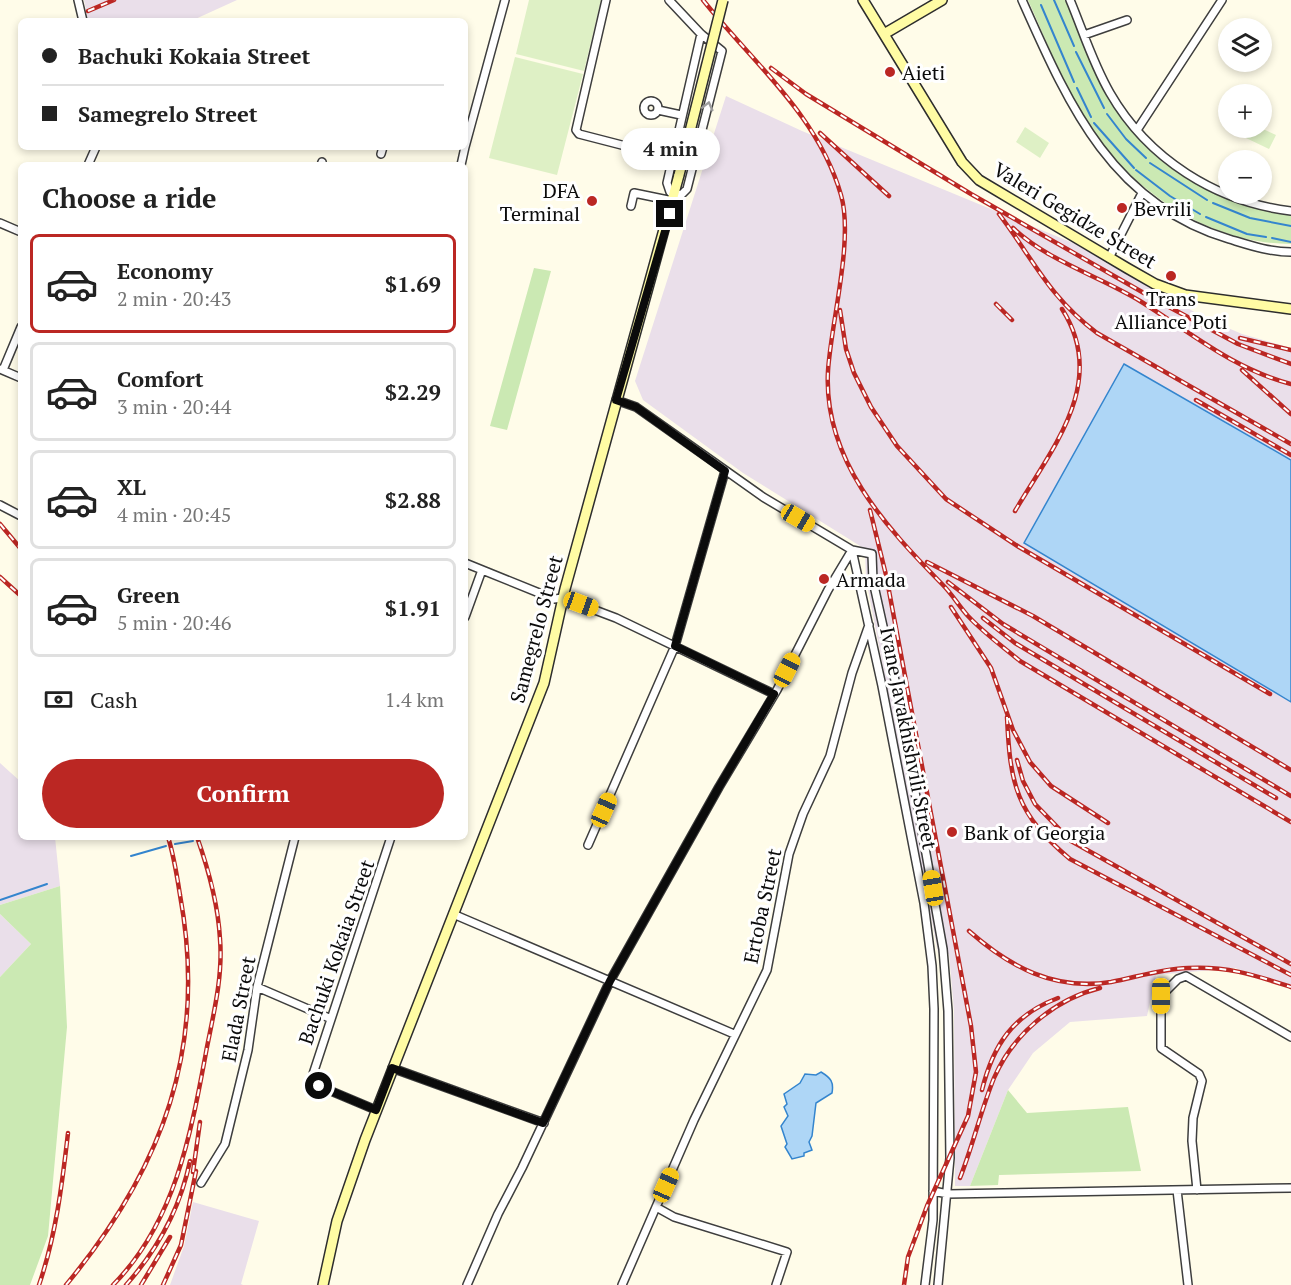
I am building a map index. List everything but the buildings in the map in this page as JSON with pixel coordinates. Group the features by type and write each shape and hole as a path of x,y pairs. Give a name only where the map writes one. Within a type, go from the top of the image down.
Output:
{"main road":[{"name":"Samegrelo Street","path":"323,1285 338,1221 376,1110 544,683 563,598 616,400 674,198 723,0"},
{"name":"Valeri Gegidze Street","path":"862,0 970,171 979,180 1155,284 1185,295 1291,309"},
{"path":"884,34 942,0"}],"street":[{"path":"78,0 82,18"},
{"path":"468,135 505,0"},
{"path":"606,0 576,130 579,134 672,158"},
{"path":"631,206 634,193 674,198 684,194 687,189 722,53 722,50 701,34 669,0"},
{"path":"1022,0 1064,91 1084,125 1142,193 1166,212 1195,228 1262,249 1291,252"},
{"path":"1070,0 1110,93 1137,130 1173,165 1215,191 1269,208 1291,211"},
{"path":"1137,130 1222,0"},
{"path":"1084,35 1127,20"},
{"path":"674,198 667,186 701,34"},
{"path":"658,110 681,116"},
{"path":"1109,258 1142,193"},
{"path":"0,223 18,231"},
{"path":"18,333 1,369 18,377"},
{"path":"616,400 636,407 763,497 852,550 872,554 873,581 898,696 943,949 948,1011 948,1194 938,1285"},
{"path":"588,845 675,646 725,471"},
{"path":"0,505 18,514"},
{"path":"467,1285 498,1214 610,981 774,694 852,550"},
{"name":"Ivane Javakhishvili Street","path":"852,550 924,903 929,945 934,1009 933,1191 932,1229 925,1285"},
{"path":"468,564 554,599 563,598 616,618 774,694"},
{"path":"468,609 482,570"},
{"name":"Ertoba Street","path":"622,1285 734,1034 767,970 789,854 803,814 830,756 852,673 869,625"},
{"name":"Elada Street","path":"201,1183 225,1144 248,1050 257,987 294,840"},
{"name":"Bachuki Kokaia Street","path":"376,1110 319,1086 314,1082 313,1074 329,1018 372,900 390,840"},
{"path":"453,914 734,1034"},
{"path":"1197,1190 1192,1141 1193,1118 1202,1081 1199,1074 1161,1048 1161,996 1178,979 1186,976 1291,1037"},
{"path":"257,987 329,1018"},
{"path":"392,1068 543,1123"},
{"path":"933,1191 948,1194 1291,1188"},
{"path":"1177,1190 1188,1285"},
{"path":"656,1208 674,1217 787,1252 776,1285"}],"shaded area":[{"path":"84,0 237,0 198,18 87,18"},
{"path":"726,96 802,131 1073,243 1205,318 1242,334 1291,348 1291,460 1124,364 1024,542 1291,702 1291,988 1235,968 1156,975 1147,1016 1070,1022 1033,1053 1008,1090 970,1186 955,1186 954,1011 949,954 938,953 866,579 865,549 743,473 643,400 635,381"},
{"path":"0,763 18,779 18,840 55,840 60,886 0,905"},
{"path":"0,914 31,944 0,977"},
{"path":"193,1202 259,1221 241,1284 243,1285 170,1285 184,1246"}],"green space":[{"path":"529,0 601,0 584,71 516,54"},
{"path":"1028,0 1065,0 1091,59 1121,116 1154,154 1174,170 1218,195 1218,204 1246,204 1291,213 1291,244 1260,241 1230,234 1201,223 1173,208 1147,189 1124,168 1085,119 1055,61"},
{"path":"515,57 583,74 557,175 489,158"},
{"path":"1025,127 1049,143 1040,158 1016,142"},
{"path":"1272,133 1276,135 1269,149 1246,138 1272,138"},
{"path":"534,268 551,271 507,430 490,426"},
{"path":"60,886 67,1027 48,1236 30,1285 0,1285 0,977 31,944 0,914 0,905"},
{"path":"1008,1090 1027,1113 1128,1107 1141,1171 999,1175 998,1185 970,1186"}],"water":[{"path":"1124,364 1291,460 1291,702 1024,543"},
{"path":"821,1072 831,1081 832,1093 816,1103 812,1136 809,1142 812,1150 804,1153 804,1156 792,1159 785,1147 787,1144 781,1126 788,1116 784,1107 787,1104 784,1094 800,1083 805,1074 816,1075"}],"waterway":[{"path":"1054,0 1074,46"},
{"path":"1041,5 1074,82"},
{"path":"1076,52 1104,108"},
{"path":"1077,88 1091,117"},
{"path":"1107,114 1126,139 1146,158"},
{"path":"1094,123 1134,168"},
{"path":"1150,163 1207,200"},
{"path":"1136,170 1170,196 1200,214"},
{"path":"1213,203 1250,218 1291,226"},
{"path":"1206,217 1247,234 1266,237"},
{"path":"1272,238 1291,242"},
{"path":"175,844 193,841"},
{"path":"131,856 166,846"},
{"path":"0,900 47,884"}],"railway":[{"path":"88,11 114,0"},
{"path":"703,0 800,115 831,166 841,195 845,235 828,371 829,403 836,433 847,462 862,489 899,539 946,588 968,616 1020,661 1291,822"},
{"path":"771,68 806,94 971,194 1156,300 1238,344 1291,364"},
{"path":"820,133 889,196"},
{"path":"999,214 1066,306 1097,333 1291,444"},
{"path":"1013,228 1042,250 1140,301 1231,359 1250,369 1291,384"},
{"path":"996,304 1012,320"},
{"path":"1015,511 1059,439 1078,388 1080,362 1075,336 1062,309"},
{"path":"840,310 846,349 854,373 871,407 897,446 946,499 1019,547 1270,694"},
{"path":"1240,338 1291,350"},
{"path":"1242,370 1291,414"},
{"path":"1196,400 1291,455"},
{"path":"870,510 886,575 971,1026 976,1072 968,1116 927,1206 908,1257 904,1285"},
{"path":"0,524 18,545"},
{"path":"927,562 1033,616 1291,770"},
{"path":"0,577 18,593"},
{"path":"948,582 1003,624 1291,796"},
{"path":"951,607 991,668 1013,730 1030,762 1051,786 1108,823"},
{"path":"983,618 1015,643 1276,798"},
{"path":"1007,717 1011,761 1019,796 1027,812 1052,843 1070,859 1291,975"},
{"path":"1017,760 1023,781 1035,804 1071,841 1291,964"},
{"path":"66,1285 100,1241 129,1196 152,1150 170,1103 182,1054 188,1004 187,951 178,881 169,840"},
{"path":"113,1285 134,1260 152,1233 178,1174 187,1143 215,1007 221,953 219,926 212,887 198,840"},
{"path":"969,931 1017,965 1034,973 1071,983 1111,982 1168,970 1216,968 1241,972 1291,987"},
{"path":"960,1178 994,1078 1012,1047 1024,1033 1052,1010 1083,993 1100,988"},
{"path":"982,1090 992,1059 1007,1033 1029,1013 1058,998"},
{"path":"193,1172 200,1122"},
{"path":"39,1285 54,1229 68,1133"},
{"path":"126,1285 158,1243 166,1228 180,1196 190,1161"},
{"path":"163,1285 181,1245 196,1171"},
{"path":"141,1285 170,1237"}],"place":[{"name":"Aieti","path":"890,72"},
{"name":"DFA Terminal","path":"592,201"},
{"name":"Bevrili","path":"1122,208"},
{"name":"Trans Alliance Poti","path":"1171,276"},
{"name":"Armada","path":"824,579"},
{"name":"Bank of Georgia","path":"952,832"}],"route":[{"path":"319,1086 376,1110 392,1068 543,1123 610,981 774,694 675,646 725,471 636,407 616,400 670,214"}]}
